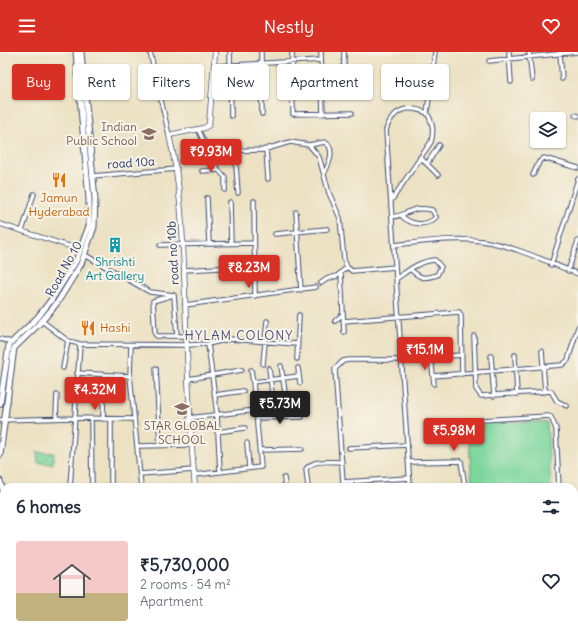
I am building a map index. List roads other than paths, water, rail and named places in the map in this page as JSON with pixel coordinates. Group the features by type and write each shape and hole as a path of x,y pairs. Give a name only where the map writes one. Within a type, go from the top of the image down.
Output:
{"main road":[{"name":"Road No 10","path":"0,455 2,420 14,348 42,321 57,303 85,255 94,227 96,212 90,176 76,52"},
{"name":"Road No 10","path":"82,52 83,64"},
{"name":"Road No 10","path":"11,342 38,317 52,299 81,250 88,226 90,212 90,176 85,100"},
{"path":"0,404 6,357 11,342"}],"street":[{"path":"150,52 169,134 209,126 212,96"},
{"path":"215,52 215,64"},
{"path":"230,52 230,64"},
{"path":"261,52 261,64 321,60"},
{"path":"292,52 293,114 352,113"},
{"path":"321,52 321,64"},
{"path":"344,52 344,64"},
{"path":"390,202 432,136 432,123 427,113 435,52"},
{"path":"509,52 511,82"},
{"path":"529,52 532,80"},
{"path":"489,61 578,52"},
{"path":"560,53 562,79"},
{"path":"231,100 231,116"},
{"path":"262,100 262,114"},
{"path":"322,100 322,114"},
{"path":"410,483 386,137 388,122 392,117 406,109 417,109 427,113"},
{"path":"198,129 205,144 213,151 219,170 225,177 224,190"},
{"name":"road no 10b","path":"169,134 177,169 183,245 189,418 195,483"},
{"path":"213,151 266,149 290,142 309,144 325,142 330,146 331,150 330,162 324,174"},
{"path":"309,144 319,156 329,193 340,218 344,260 347,268 352,271 395,267"},
{"path":"427,164 439,145"},
{"path":"266,149 268,179"},
{"path":"235,151 238,193"},
{"path":"420,157 438,175"},
{"path":"533,174 539,162 544,158 578,168"},
{"name":"road 10a","path":"90,176 177,169"},
{"path":"202,170 219,170"},
{"path":"551,265 578,179"},
{"path":"22,232 34,194"},
{"path":"207,198 209,244"},
{"path":"254,201 255,296"},
{"path":"230,202 231,243"},
{"path":"392,217 402,216 409,210 421,208 432,210 436,217 428,222 414,224 408,222 402,216"},
{"path":"296,212 301,290"},
{"path":"0,224 81,250"},
{"path":"276,234 328,229"},
{"path":"394,245 450,240 478,241 506,247 578,274"},
{"path":"568,270 578,241"},
{"path":"160,244 183,245 254,243"},
{"path":"85,255 150,292 173,295 176,297 177,336"},
{"path":"396,279 410,269 426,260 435,260 442,267 437,275 427,278 419,278 410,269"},
{"path":"184,270 254,266"},
{"path":"321,283 341,273 347,268"},
{"path":"341,273 344,332"},
{"path":"185,305 316,287"},
{"path":"173,295 154,301 154,334 156,336 186,336"},
{"path":"343,321 460,312 462,374"},
{"path":"335,320 343,314"},
{"path":"297,359 299,315"},
{"path":"42,321 68,341 80,344 186,345 208,344 229,339 297,344"},
{"path":"262,364 267,321"},
{"path":"433,376 516,370 564,364 568,360 578,327"},
{"path":"474,336 476,389 479,395 482,397 552,392 557,401 567,406"},
{"path":"0,339 11,342"},
{"path":"63,368 68,341"},
{"path":"70,483 80,344"},
{"path":"208,344 217,414 220,471"},
{"path":"131,345 130,376 141,483"},
{"path":"542,351 545,392"},
{"path":"409,478 343,482 335,369 343,361 349,360 400,360 462,355"},
{"path":"515,355 517,394"},
{"path":"491,356 494,396"},
{"path":"431,357 434,384"},
{"path":"281,366 285,392"},
{"path":"156,368 160,445"},
{"path":"269,368 274,401 298,399"},
{"path":"298,368 300,383"},
{"path":"188,379 242,370"},
{"path":"140,474 220,471 261,467 258,418 251,370"},
{"path":"77,373 130,376"},
{"path":"103,418 104,375"},
{"path":"253,382 299,376"},
{"path":"215,395 243,391"},
{"path":"56,418 58,395"},
{"path":"189,418 256,410"},
{"path":"258,418 302,417"},
{"path":"482,420 551,417 556,429 559,483"},
{"path":"2,420 56,418 134,419"},
{"path":"91,419 92,483"},
{"path":"110,419 110,483"},
{"path":"217,432 245,428"},
{"path":"247,443 249,468"},
{"path":"137,446 191,445"},
{"path":"349,448 407,445"},
{"path":"260,450 302,449"},
{"path":"409,462 461,461 464,483"},
{"path":"308,483 306,469 309,465 317,462 342,462"},
{"path":"284,478 285,483"}],"place":[{"name":"Indian Public School","path":"149,134"},
{"name":"Jamun Hyderabad","path":"59,180"},
{"name":"Shrishti Art Gallery","path":"115,245"},
{"name":"Hashi","path":"88,328"},
{"name":"STAR GLOBAL SCHOOL","path":"182,409"}],"district":[{"name":"HYLAM COLONY","path":"239,335"}]}
